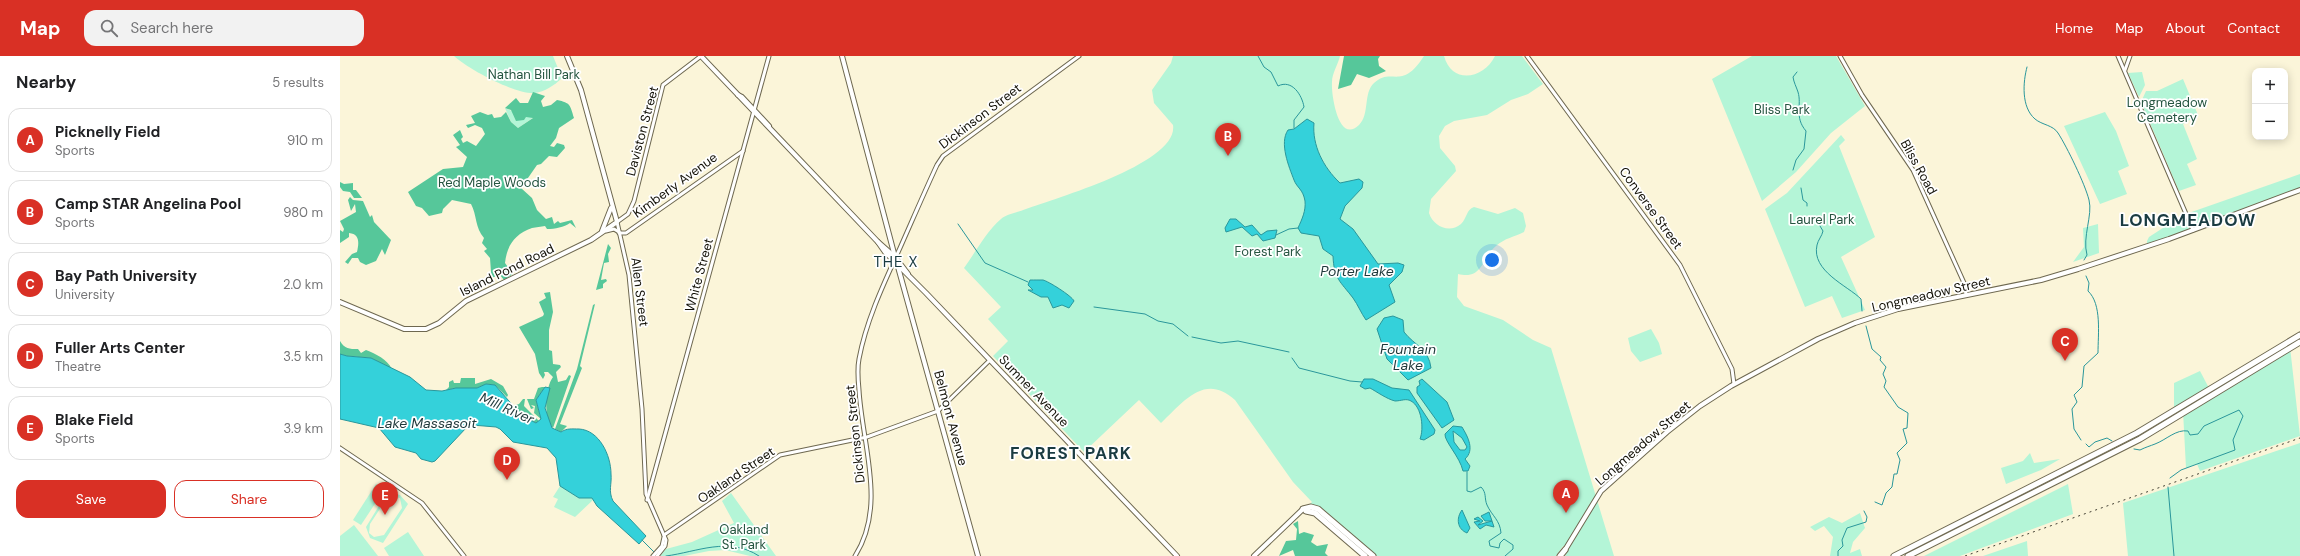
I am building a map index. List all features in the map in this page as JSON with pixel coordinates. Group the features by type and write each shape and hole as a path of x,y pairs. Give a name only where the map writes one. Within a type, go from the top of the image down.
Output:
{"highway":[{"path":"1894,556 2150,426 2300,335"},
{"path":"1908,556 2153,432 2300,342"},
{"path":"1304,510 1311,507 1318,509 1373,556"},
{"path":"1304,510 1315,513 1365,556"},
{"path":"1348,542 1369,556"},
{"path":"1561,556 1565,550"}],"main road":[{"name":"Allen Street","path":"567,56 581,90 620,233 628,271 642,409 645,489 648,500 664,535"},
{"name":"Sumner Avenue","path":"701,56 886,251 908,271 909,275"},
{"name":"Daviston Street","path":"617,222 628,214 634,202 664,84 701,56"},
{"name":"White Street","path":"648,500 769,56"},
{"path":"842,56 892,240 894,259"},
{"name":"Dickinson Street","path":"855,556 863,539 871,511 871,476 864,438 859,395 859,360 877,303 894,259 943,156 1079,56"},
{"name":"Converse Street","path":"1527,56 1680,265 1732,369 1734,384"},
{"name":"Bliss Road","path":"1840,56 1857,87 1914,174 1965,285 1966,295"},
{"path":"2118,56 2193,230"},
{"path":"2125,70 2130,56"},
{"name":"Kimberly Avenue","path":"620,233 626,233 743,151"},
{"name":"Longmeadow Street","path":"1565,550 1601,492 1679,422 1734,384 1806,345 1855,323 1902,308 2062,274 2193,230 2300,190"},
{"path":"601,233 612,205"},
{"name":"Island Pond Road","path":"340,302 404,329 423,330 439,323 466,301 601,233 617,222"},
{"path":"601,233 613,228 620,233"},
{"path":"886,251 892,240"},
{"name":"Sumner Avenue","path":"894,259 898,265 1177,556"},
{"name":"Belmont Avenue","path":"898,265 978,556"},
{"path":"902,279 909,275"},
{"path":"904,286 909,275"},
{"name":"Oakland Street","path":"664,535 780,455 864,438 938,411 990,360"},
{"path":"340,448 422,502 464,556"},
{"path":"1254,556 1293,518 1304,510"},
{"path":"656,554 662,544 664,535"}],"green space":[{"name":"Nathan Bill Park","path":"454,56 553,56 562,78 546,90 535,93 527,93 505,86 481,74"},
{"name":"Forest Park","path":"1173,56 1340,56 1332,79 1333,96 1337,115 1341,123 1346,128 1352,129 1359,125 1362,120 1369,92 1374,83 1380,78 1403,76 1409,73 1416,67 1424,56 1444,56 1448,65 1454,71 1461,75 1468,76 1484,70 1495,56 1522,56 1543,84 1528,94 1511,100 1487,115 1454,121 1445,126 1439,136 1440,148 1455,166 1456,171 1431,199 1429,213 1434,222 1438,225 1452,228 1461,224 1469,210 1474,207 1498,214 1515,208 1523,213 1526,226 1524,232 1499,243 1491,251 1477,271 1466,275 1458,274 1457,297 1464,306 1503,320 1533,340 1551,348 1614,556 1565,556 1569,549 1563,546 1556,556 1376,556 1320,508 1309,505 1312,502 1293,482 1235,400 1224,392 1214,389 1204,389 1195,393 1186,399 1161,423 1139,400 1084,452 993,356 1008,341 988,319 1001,307 964,268 986,236 1003,217 1087,188 1137,165 1157,153 1170,139 1173,125 1154,103 1152,90 1171,63"},
{"path":"1344,56 1380,56 1378,59 1379,66 1386,71 1369,78 1357,74 1351,85 1338,89"},
{"name":"Bliss Park","path":"1752,56 1836,56 1865,106 1831,133 1796,172 1762,201 1712,79"},
{"path":"2142,72 2145,85 2139,97 2128,73"},
{"name":"Longmeadow Cemetery","path":"2183,79 2198,115 2183,124 2197,159 2187,164 2196,185 2179,191 2141,102 2146,91 2157,91"},
{"name":"Red Maple Woods","path":"533,92 545,96 541,101 543,107 551,105 557,100 565,102 571,107 574,118 559,128 556,138 550,146 554,147 557,143 564,145 565,148 557,157 549,156 541,164 537,165 521,188 532,198 537,210 546,219 552,217 554,224 558,221 560,223 572,220 576,228 570,223 556,228 547,229 545,226 526,230 513,241 506,257 505,263 513,274 504,280 500,275 485,280 491,272 490,258 484,251 487,249 482,243 484,238 479,230 471,204 452,200 443,209 442,213 429,216 422,208 416,206 408,192 443,169 463,167 467,157 456,147 460,145 453,135 460,130 463,137 461,139 463,143 467,141 476,146 485,134 482,128 475,125 468,128 466,125 475,123 471,116 480,112 488,115 492,114 494,118 501,117 506,112 511,122 518,128 533,118 526,117 524,120 516,121 511,110 505,108 516,98 520,103 528,103"},
{"path":"505,108 526,117 534,117 518,128 511,122"},
{"path":"2105,112 2116,131 2129,166 2118,171 2127,194 2100,204 2064,126"},
{"name":"Laurel Park","path":"1841,135 1845,140 1839,146 1875,237 1841,257 1865,310 1842,318 1832,296 1805,307 1765,209 1787,193"},
{"path":"2300,174 2300,190 2147,246 2149,237 2183,215"},
{"path":"340,182 344,184 353,183 353,190 356,190 362,198 354,198 350,192 343,191 340,187"},
{"path":"350,197 353,200 363,201 370,217 372,215 374,222 391,240 385,255 382,249 376,261 366,265 360,262 358,258 352,258 348,264 345,262 352,254 357,252 358,240 355,235 349,233 349,237 340,243 340,230 343,232 344,229 340,221 356,212 355,204 351,211 348,200"},
{"path":"2098,224 2099,253 2073,262 2084,247 2083,228"},
{"path":"608,244 611,248 608,254 609,262 604,263 601,280 606,279 607,281 603,284 603,288 596,290"},
{"path":"550,292 553,312 549,330 549,350 552,351 553,364 560,365 561,367 556,372 558,382 566,380 569,375 571,376 553,428 548,417 546,402 548,388 553,377 548,372 544,372 545,375 543,379 539,373 535,354 519,327 543,316 544,314 539,302 546,298 544,293"},
{"path":"595,304 580,366 582,368 560,424 567,426 561,432 555,429 577,369 593,305"},
{"path":"1651,329 1659,343 1662,354 1640,362 1631,351 1628,338"},
{"path":"340,341 344,346 352,349 358,349 361,353 366,350 377,355 387,362 392,369 371,358 340,354"},
{"path":"2290,347 2300,436 2200,471 2197,464 2186,468 2183,411"},
{"path":"2200,371 2211,392 2174,410 2174,383"},
{"path":"461,378 475,378 475,384 491,379 503,386 508,395 507,397 495,385 486,384 477,388 456,388 446,390 449,387 449,382 453,380 454,383 460,383"},
{"path":"545,387 536,400 541,419 534,413 535,406 531,405 534,408 531,409 527,399 534,399 538,388"},
{"path":"523,399 525,399 524,406 539,421 536,423 522,416 513,406 519,404"},
{"path":"2300,443 2300,556 2128,556 2123,503"},
{"path":"2030,453 2034,463 2060,459 2041,470 2006,484 2001,468 2023,461"},
{"path":"376,484 384,490 361,525 353,520"},
{"path":"2068,484 2073,514 1960,556 1924,556"},
{"path":"560,486 579,498 592,498 593,500 575,517 554,507 558,499 553,497"},
{"path":"391,493 400,495 408,504 383,543 370,538 366,527 385,496","holes":["392,496 400,498 402,508 384,535 374,537 369,533 370,524 387,498"]},
{"name":"Oakland St. Park","path":"731,493 776,556 750,556 725,550 709,551 684,556 660,556 666,549 692,542 734,523 722,501"},
{"path":"1860,513 1865,528 1853,542 1850,553 1860,549 1862,556 1830,556 1833,537 1824,526 1815,531 1810,527 1829,517 1842,523"},
{"path":"1298,521 1299,534 1304,532 1314,535 1311,542 1317,546 1328,544 1325,553 1328,556 1295,556 1293,550 1279,556 1286,541 1296,540 1297,529 1293,524"},
{"path":"354,525 378,556 340,556 340,536"},
{"path":"408,532 424,556 389,556 384,548"},
{"path":"2027,541 2028,556 1983,556"}],"water":[{"name":"Porter Lake","path":"1307,119 1314,123 1317,147 1324,163 1334,177 1340,183 1359,179 1363,182 1362,188 1345,206 1340,219 1353,229 1378,264 1398,263 1404,265 1402,272 1389,285 1395,302 1366,320 1353,298 1338,279 1333,256 1323,249 1319,236 1301,233 1298,228 1304,212 1305,201 1303,194 1295,183 1290,169 1284,141 1288,130 1294,129"},
{"path":"1230,219 1236,219 1245,227 1252,225 1261,235 1267,231 1277,230 1275,238 1263,241 1257,234 1252,236 1242,227 1226,232 1225,228"},
{"path":"1030,280 1046,281 1065,292 1074,301 1069,308 1062,305 1053,308 1048,297 1041,297 1028,290 1033,290 1028,285"},
{"name":"Fountain Lake","path":"1393,316 1403,320 1404,332 1424,352 1430,362 1431,368 1408,380 1387,359 1377,329 1384,318"},
{"name":"Lake Massasoit","path":"340,354 371,358 410,377 426,390 442,391 456,388 477,388 486,384 495,385 522,416 536,423 541,419 536,400 545,387 550,388 545,408 552,428 561,432 570,429 586,430 598,439 609,459 611,474 610,491 613,501 646,536 639,544 597,506 592,498 579,498 560,486 556,458 547,448 513,442 496,427 472,425 467,427 435,461 432,462 421,459 416,453 395,447 379,428 340,419"},
{"path":"1364,379 1373,379 1392,388 1409,390 1435,430 1434,434 1424,440 1420,439 1422,424 1420,413 1415,404 1407,400 1395,401 1370,388 1365,389 1360,386"},
{"path":"1422,379 1447,402 1454,420 1442,428 1417,393 1417,387 1420,385 1419,381"},
{"path":"1453,426 1462,427 1470,443 1470,452 1465,459 1470,466 1468,471 1463,471 1459,460 1445,437 1445,434","holes":["1453,431 1462,438 1467,447 1465,450 1460,450 1454,442"]},
{"path":"1462,510 1470,528 1467,533 1461,529 1458,523"},
{"path":"1489,512 1492,521 1485,521 1481,516"},
{"path":"1478,517 1483,521 1478,525 1492,521 1494,527 1486,525 1480,529 1474,522 1480,521 1474,519"}],"waterway":[{"path":"1258,56 1264,67 1271,72 1278,86 1283,84 1292,86 1299,93 1304,107 1294,120 1294,128"},
{"path":"2027,67 2024,87 2027,108 2035,119 2056,130 2084,185 2089,200 2090,212 2086,241 2087,255 2084,260"},
{"path":"1793,170 1796,160 1804,149 1806,131 1800,121 1799,97 1793,77 1797,72"},
{"path":"1801,188 1803,200 1807,203 1807,206"},
{"path":"1817,221 1823,231 1817,245 1817,254 1820,263 1832,277 1861,299 1862,311"},
{"path":"958,224 985,263 1028,282"},
{"path":"1276,235 1289,229 1298,228"},
{"path":"2081,440 2074,429 2072,409 2077,402 2074,395 2082,387 2084,366 2098,353 2099,328 2097,311 2088,291 2089,283 2086,276"},
{"path":"1094,307 1145,314 1158,321 1173,324 1188,336"},
{"path":"1866,326 1872,349 1881,357 1880,360 1886,367 1883,374 1886,381 1884,387 1898,407 1908,413 1907,428 1903,429 1907,443 1897,453 1900,460 1897,474 1894,474 1892,487 1886,493 1882,505 1875,502"},
{"path":"1192,337 1221,343 1238,341 1289,352"},
{"path":"1292,358 1299,368 1350,381 1362,382"},
{"path":"2134,449 2140,450 2179,432 2188,431 2190,435 2198,434 2204,426 2239,410 2243,416 2233,440 2235,450 2181,470 2170,478"},
{"path":"2086,444 2089,447 2095,442 2107,438 2112,441"},
{"path":"1467,472 1467,491 1471,492 1481,487 1484,491 1487,505 1500,529 1501,533 1489,541 1490,546 1499,548 1500,543 1504,539 1513,545 1513,549 1505,556"},
{"path":"2168,487 2174,556"},
{"path":"1838,556 1838,551 1843,546 1842,540 1847,528 1866,522 1867,517 1864,511"},
{"name":"Mill River","path":"642,540 654,552"},
{"name":"Mill River","path":"666,556 725,546 748,550 759,556"}],"railway":[{"path":"1965,556 2300,438"}],"place":[{"name":"Camp STAR Angelina Pool","path":"1228,156"},
{"name":"Bay Path University","path":"2065,361"},
{"name":"Fuller Arts Center","path":"507,480"},
{"name":"Picknelly Field","path":"1566,513"},
{"name":"Blake Field","path":"385,515"}],"district":[{"name":"LONGMEADOW","path":"2188,220"},
{"name":"THE X","path":"896,262"},
{"name":"FOREST PARK","path":"1071,453"}]}
